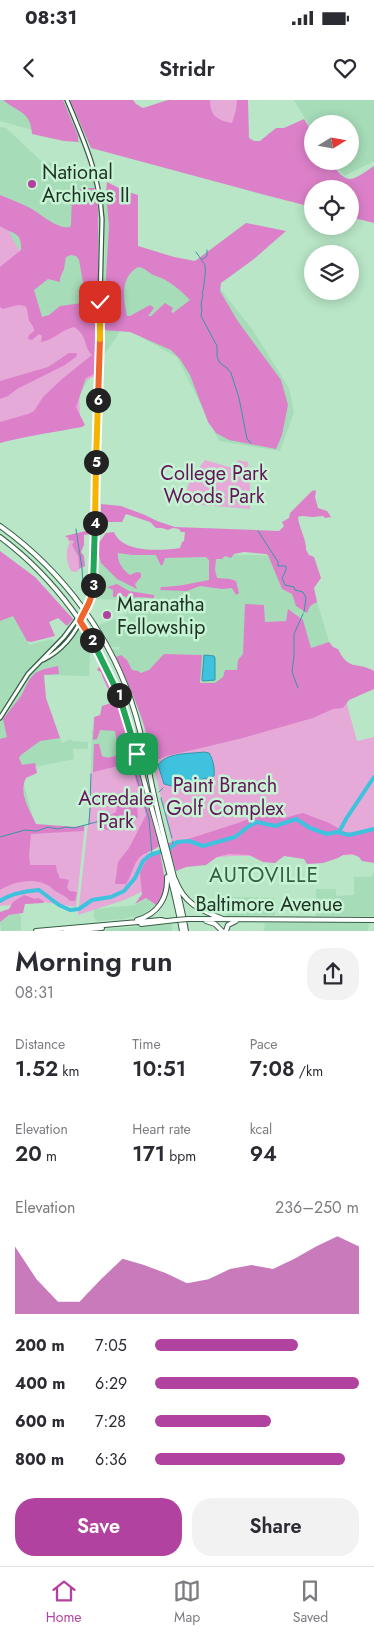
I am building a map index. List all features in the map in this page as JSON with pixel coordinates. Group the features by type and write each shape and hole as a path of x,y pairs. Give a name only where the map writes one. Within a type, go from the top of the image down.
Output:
{"main road":[{"path":"0,526 42,561 65,587 84,611 110,653 135,713 163,845"},
{"path":"0,537 22,555 66,601 103,660 121,701 187,931"},
{"path":"110,653 116,654"},
{"path":"130,923 150,915 160,905 167,887 166,855"},
{"path":"166,855 178,885 189,902 200,910 226,919"},
{"path":"166,867 182,931"},
{"name":"Baltimore Avenue","path":"66,931 130,923 188,919 374,920"},
{"path":"202,919 215,924 222,931"},
{"path":"226,931 230,923 239,919"},
{"name":"Baltimore Avenue","path":"36,931 161,923 165,921"},
{"path":"89,931 96,928"}],"street":[{"path":"0,718 28,674 40,661 52,656 62,647 90,602 93,584 102,219 99,193 92,163 67,100"}],"shaded area":[{"path":"0,100 65,100 84,144 0,121"},
{"path":"3,100 63,100 78,136 78,142 32,134 31,126 26,116"},
{"path":"70,100 133,100 143,108 168,100 210,100 213,114 218,119 232,123 237,100 248,100 249,138 254,141 260,141 276,128 284,128 304,119 304,170 337,170 341,175 350,179 355,178 374,166 374,223 359,219 359,180 304,180 304,205 91,148"},
{"path":"294,100 374,100 374,161 359,168 359,115 304,115 304,117"},
{"path":"0,127 6,128 40,160 93,175 100,221 97,366 70,410 0,442"},
{"path":"340,170 356,170 344,176"},
{"path":"107,182 138,195 138,246 174,257 195,261 246,223 286,231 254,259 221,283 220,291 237,320 281,380 288,405 282,435 276,449 229,440 216,433 208,422 190,375 180,359 171,350 130,332 103,330 109,226","holes":["138,267 170,283 190,300 173,313 171,312 173,308 165,303 151,316 148,316 154,308 150,305 127,316 124,303 126,282 132,271"]},
{"path":"83,188 95,188 98,208 98,300 85,294 79,260 76,256 71,255 66,257 60,282 48,279 34,290 42,317 49,315 60,306 82,303 85,307 97,305 97,373 86,378 76,407 85,425 0,443 0,422 34,411 43,397 92,355 87,348 82,334 74,327 46,341 41,342 42,336 39,334 32,340 28,339 34,329 25,306 18,305 3,309 0,307 0,267 21,250 21,244 16,234 0,226 0,195 27,206 55,224 70,227 72,194"},
{"path":"103,202 122,207 122,257 204,280 221,290 252,329 289,388 294,412 280,451 219,441 177,357 123,327 102,358 105,243"},
{"path":"69,353 77,353 76,357 65,365 0,399 0,381 48,367"},
{"path":"315,490 318,508 327,511 331,517 298,517 306,550 309,555 314,557 321,578 314,588 317,602 310,606 307,613 296,606 292,594 282,589 266,554 244,552 234,554 231,558 225,556 222,559 216,559 215,570 217,578 236,581 239,593 236,595 232,588 222,589 200,586 187,591 160,590 161,587 179,586 209,580 209,560 206,557 165,558 161,566 156,555 118,553 120,563 127,573 130,575 137,572 141,573 141,577 135,584 137,589 117,579 101,563 98,544 106,533 114,532 118,539 133,547 163,550 180,548 184,541 185,532 173,528 168,530 156,528 150,522 126,514 122,522 104,522 101,520 101,504 121,506 175,527 279,531 284,526 282,522 289,518 290,513"},
{"path":"90,530 90,534 84,535 84,545 81,552 84,556 85,566 79,569 78,556 72,545 74,542 72,540 69,541 69,538 65,536"},
{"path":"0,551 35,577 73,619 67,626 58,618 49,622 55,636 31,642 27,641 13,616 0,621"},
{"path":"96,552 304,556 346,701 144,710 112,649 119,650 120,647 111,647 99,625 127,614 127,600 96,599"},
{"path":"0,556 29,645 52,639 53,641 57,640 68,634 73,628 79,628 90,648 89,676 45,675 38,677 62,743 71,739 72,741 88,742 88,749 73,749 74,759 20,770 36,829 0,840"},
{"path":"117,584 129,591 154,595 154,598 137,597 129,599 124,596 113,597 113,590 107,587"},
{"path":"245,604 264,605 265,622 286,621 288,609 303,620 311,648 329,642 338,649 346,661 374,671 374,689 349,700 343,708 333,709 313,718 154,761 138,708 116,657 121,655 127,660 132,670 141,673 149,670 164,654 202,655 200,683 215,683 223,677 225,670 237,670 238,660 243,654"},
{"path":"58,666 59,674 44,675 46,698 60,738 40,741 19,758 22,765 35,763 37,773 26,778 23,790 36,824 84,826 84,831 31,834 30,865 56,865 59,878 69,880 67,888 70,891 77,892 75,901 70,901 50,886 36,881 17,883 0,890 0,739 7,737 3,719 21,696 35,673"},
{"path":"102,666 119,706 159,846 138,859 126,884 115,884 118,862 129,848 146,815 131,763 93,772 94,744 99,744 102,756 105,757 112,757 121,752 115,731 100,730 97,739 93,740 94,717 100,715 102,706 111,703 110,695 101,672 97,670"},
{"path":"139,710 144,710 144,726"},
{"path":"125,727 132,760 91,772 92,730"},
{"path":"137,802 138,817 124,828 111,831 100,827 99,824 105,818 116,812 117,806"},
{"path":"303,813 329,823 345,832 353,833 374,828 374,863 362,861 359,857 352,854 343,855 323,863 307,864 304,859 284,856 275,863 263,862 249,855 229,854 217,857 206,865 186,867 176,871 168,843 185,840 259,815 284,818"},
{"path":"160,853 163,866 163,894 156,905 146,898 135,904 142,894 140,873 144,864 151,856"},
{"path":"374,873 374,916 316,916 316,889 336,889 336,896 354,895 354,877 371,877"},
{"path":"24,895 44,901 43,903 25,904 23,913 9,915 0,922 0,912 9,909 13,902"},
{"path":"228,897 274,898 275,915 227,916"},
{"path":"147,898 155,905 143,914 123,919 97,921 94,918 94,909 135,905"},
{"path":"19,914 21,917 21,930 1,931 0,921 9,915"},
{"path":"265,923 369,923 368,931 264,931"},
{"path":"172,924 172,931 106,931 106,929"}],"green space":[{"path":"205,100 248,100 248,128 213,121"},
{"path":"0,210 21,253 43,323 98,306 96,376 79,383 80,423 0,441"},
{"name":"College Park Woods Park","path":"205,460 236,469 238,460 248,462 250,509 178,503 177,495 186,492 190,480"},
{"path":"65,536 74,542 72,545 78,556 79,570 76,572 71,571 68,564 67,553 70,542"},
{"name":"Paint Branch Golf Complex","path":"127,679 346,701 357,741 374,737 374,844 356,855 232,856 183,860 172,843 148,743 150,742 147,740 144,726 144,710 139,710"},
{"name":"Acredale Park","path":"132,760 148,824 147,849 159,884 124,900 78,915 89,815 91,772"},
{"path":"85,825 76,907 43,902 0,906 0,840 26,832"}],"water":[{"path":"204,655 214,656 215,658 215,680 202,680"},
{"path":"209,753 212,758 214,776 178,786 164,784 158,765 162,761 179,754"}],"waterway":[{"path":"207,250 207,256 201,260 205,265 201,316 217,346 217,357 220,363 231,373 239,398 247,439 251,443"},
{"path":"196,252 201,259"},
{"path":"76,529 83,585"},
{"path":"258,531 278,562 278,566 286,566 282,578 285,585 303,592 306,598 304,612"},
{"path":"298,688 292,672 294,634 303,614"},
{"path":"127,745 149,819 152,854"},
{"path":"90,804 91,774"},
{"path":"339,832 374,777"},
{"path":"159,792 163,788"},
{"path":"161,798 172,838"},
{"path":"89,824 90,808"},
{"path":"0,901 19,893 39,890 59,905 70,910 79,909 92,900 111,897 124,891 135,878 143,861 150,855 169,849 177,842 189,841 203,846 235,837 257,822 275,826 296,819 310,828 327,834 337,832 349,835 374,829"},
{"path":"0,837 25,830 37,831 48,827 57,829 74,828 100,821"},
{"path":"172,846 173,841"}],"place":[{"name":"National Archives II","path":"32,184"},
{"name":"Maranatha Fellowship","path":"107,615"}],"district":[{"name":"AUTOVILLE","path":"264,875"}],"route":[{"path":"100,302 93,592 80,621 115,685 137,754"}]}
